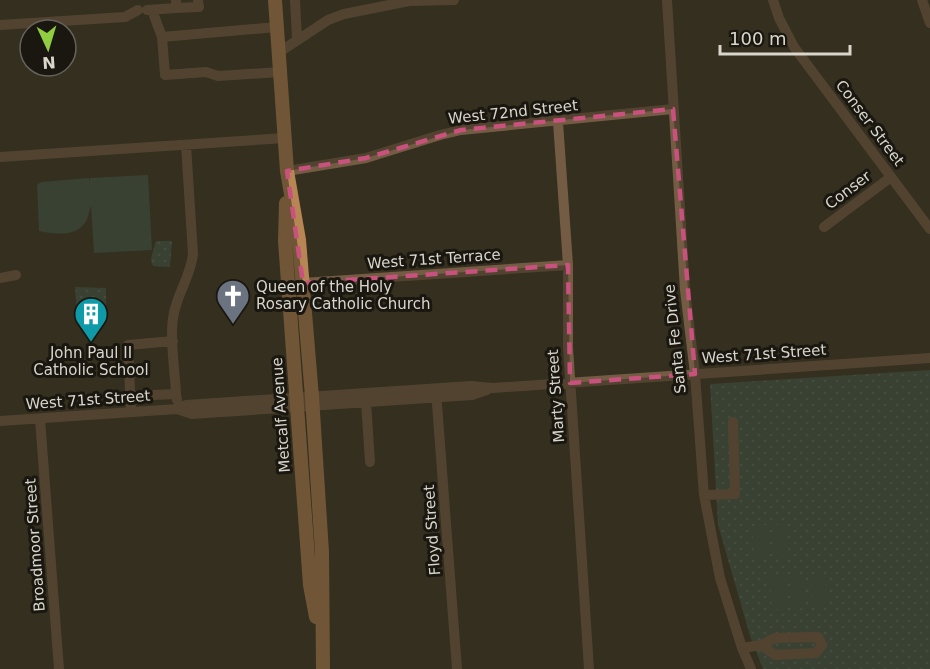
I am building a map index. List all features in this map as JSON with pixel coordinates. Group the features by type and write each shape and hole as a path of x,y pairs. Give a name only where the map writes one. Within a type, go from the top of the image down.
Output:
{"main road":[{"name":"Metcalf Avenue","path":"275,0 287,171 285,241 310,585 322,663"},
{"name":"Metcalf Avenue","path":"287,171 299,240 312,401 322,552 322,663"}],"street":[{"path":"0,25 125,17 140,5 152,10 176,4 199,7 198,0"},
{"path":"295,0 297,39"},
{"path":"278,53 328,20 344,14 410,0 454,0"},
{"name":"Santa Fe Drive","path":"668,0 685,290 695,374 704,495 714,555 742,648 752,669"},
{"name":"Conser Street","path":"773,0 779,18 794,47 930,229"},
{"path":"922,0 930,23"},
{"path":"152,10 162,37 165,75 206,72 218,76 280,72"},
{"path":"162,37 277,27"},
{"name":"West 72nd Street","path":"287,171 366,158 461,130 673,109"},
{"name":"Marty Street","path":"558,122 568,265 570,383 589,669"},
{"path":"0,158 285,138"},
{"path":"177,409 173,341 174,311 191,267 193,254 186,145"},
{"name":"Conser","path":"824,227 891,177"},
{"name":"West 71st Terrace","path":"303,283 568,265"},
{"path":"0,278 16,275"},
{"path":"132,412 128,346 130,343 173,341"},
{"name":"West 71st Street","path":"0,421 177,409 186,405 297,402 436,393 472,395 493,388 930,358"},
{"name":"West 71st Street","path":"312,401 366,402 436,393"},
{"name":"Floyd Street","path":"436,393 457,669"},
{"path":"131,396 176,394"},
{"path":"366,402 370,462"},
{"name":"Broadmoor Street","path":"40,419 59,669"},
{"path":"704,495 735,494 732,422"},
{"path":"742,648 761,645 775,638 818,637 822,645 816,653 775,655 761,645"}],"highlighted area":[{"path":"673,109 695,374 570,383 568,265 303,283 287,171 366,158 461,130"}],"green space":[{"path":"148,175 152,250 94,253 91,206 85,222 75,231 57,234 39,231 37,185 41,182 89,178 90,182 90,178"},
{"path":"157,241 172,241 170,267 153,266 151,257"},
{"path":"75,287 106,288 106,308 77,315"},
{"path":"930,370 930,669 763,669 751,639 718,525 710,384"},
{"path":"787,524 789,556 775,556 773,525"},
{"path":"767,525 769,557 754,557 752,526"},
{"path":"825,575 827,607 813,608 811,576"},
{"path":"790,577 805,577 806,608 792,609"},
{"path":"770,578 784,578 786,609 772,610"}],"place":[{"name":"Queen of the Holy Rosary Catholic Church","path":"233,325"},
{"name":"John Paul II Catholic School","path":"91,343"}]}
